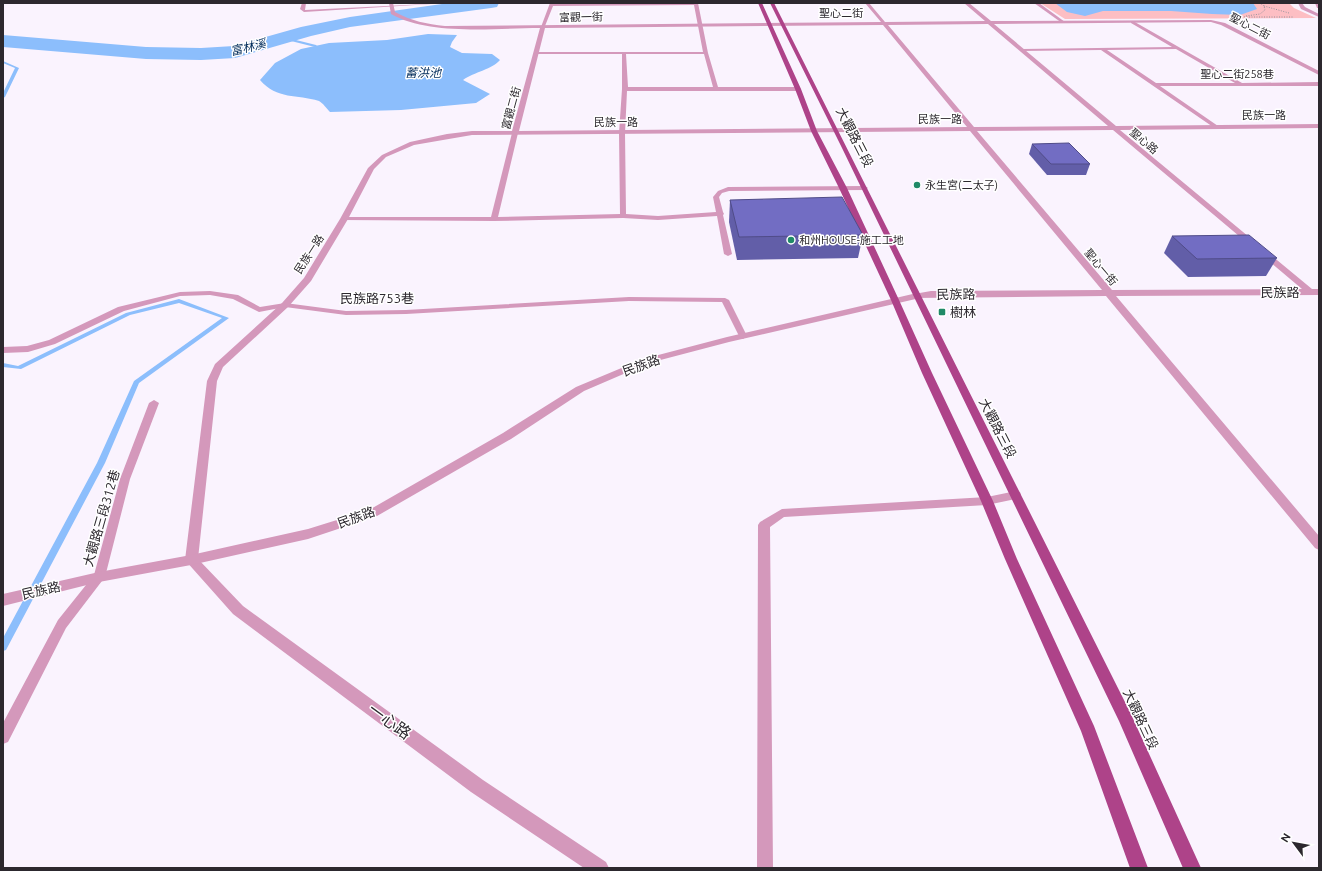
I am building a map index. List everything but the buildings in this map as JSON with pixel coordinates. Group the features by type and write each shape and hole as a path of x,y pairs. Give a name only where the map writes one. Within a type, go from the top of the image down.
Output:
{"main road":[{"path":"760,3 798,89 814,131 844,188 927,373 987,501 1011,559 1089,731 1139,868"},
{"name":"大觀路三段","path":"772,3 865,188 916,296 1125,717 1192,868"}],"street":[{"name":"聖心一街","path":"866,3 1319,545"},
{"name":"聖心路","path":"966,3 1114,128 1315,292"},
{"path":"1300,3 1303,8 1319,16"},
{"path":"1317,3 1319,7"},
{"name":"富觀一街","path":"391,4 392,13 404,20 420,24 445,27 783,24"},
{"name":"聖心二街","path":"783,24 1211,21 1220,22 1319,73"},
{"name":"富觀二街","path":"515,133 543,26"},
{"name":"民族一路","path":"191,560 212,381 219,366 285,305 308,279 344,219 371,168 384,156 412,143 472,133 622,133 1319,126"},
{"name":"民族路","path":"8,598 308,534 373,513 466,461 580,389 646,361 743,336 895,300 930,294 1315,292"},
{"name":"一心路","path":"191,560 245,614 477,786 600,868"}],"lane":[{"path":"304,3 302,9 304,10 391,4 444,3"},
{"path":"551,4 696,3 706,53 716,89"},
{"path":"1036,3 1063,22"},
{"name":"富觀二街","path":"543,26 551,4"},
{"path":"1132,22 1240,84"},
{"path":"1022,50 1178,48"},
{"path":"1102,49 1216,127"},
{"path":"537,53 706,53"},
{"path":"623,216 622,133 625,89 624,53"},
{"name":"聖心二街258巷","path":"1154,85 1319,84"},
{"path":"625,89 798,89"},
{"name":"富觀二街","path":"494,219 515,133"},
{"path":"728,254 721,214 716,197 720,192 728,189 865,188"},
{"path":"344,219 494,219 623,216 658,218 721,214"},
{"name":"民族路753巷","path":"3,350 28,349 52,342 121,308 180,294 210,293 235,297 259,310 285,305 346,313 414,312 629,299 725,300 743,336"},
{"name":"大觀路三段312巷","path":"3,737 62,624 99,578 125,479 154,403"},
{"path":"765,868 764,525 782,513 987,501 1016,495"}],"shaded area":[{"path":"1040,3 1289,3 1294,8 1316,18 1065,19"}],"water":[{"path":"1055,3 1253,3 1257,9 1240,15 1171,11 1103,11 1085,16 1067,12"},
{"name":"蓄洪池","path":"428,34 457,35 450,47 462,53 492,54 500,60 493,66 463,80 490,94 476,103 401,110 330,112 319,101 280,94 273,91 260,80 275,63 301,49 329,43 387,40"}],"waterway":[{"name":"富林溪","path":"3,41 146,53 201,54 235,52 307,31 350,22 491,3"},
{"path":"284,38 315,46"},
{"path":"3,62 17,68 3,97"},
{"path":"3,365 19,368 128,314 179,301 226,318 136,382 101,463 3,647"}],"place":[{"name":"永生宮(二太子)","path":"917,185"},
{"name":"和州HOUSE-施工工地","path":"791,240"},
{"name":"樹林","path":"942,312"}]}
